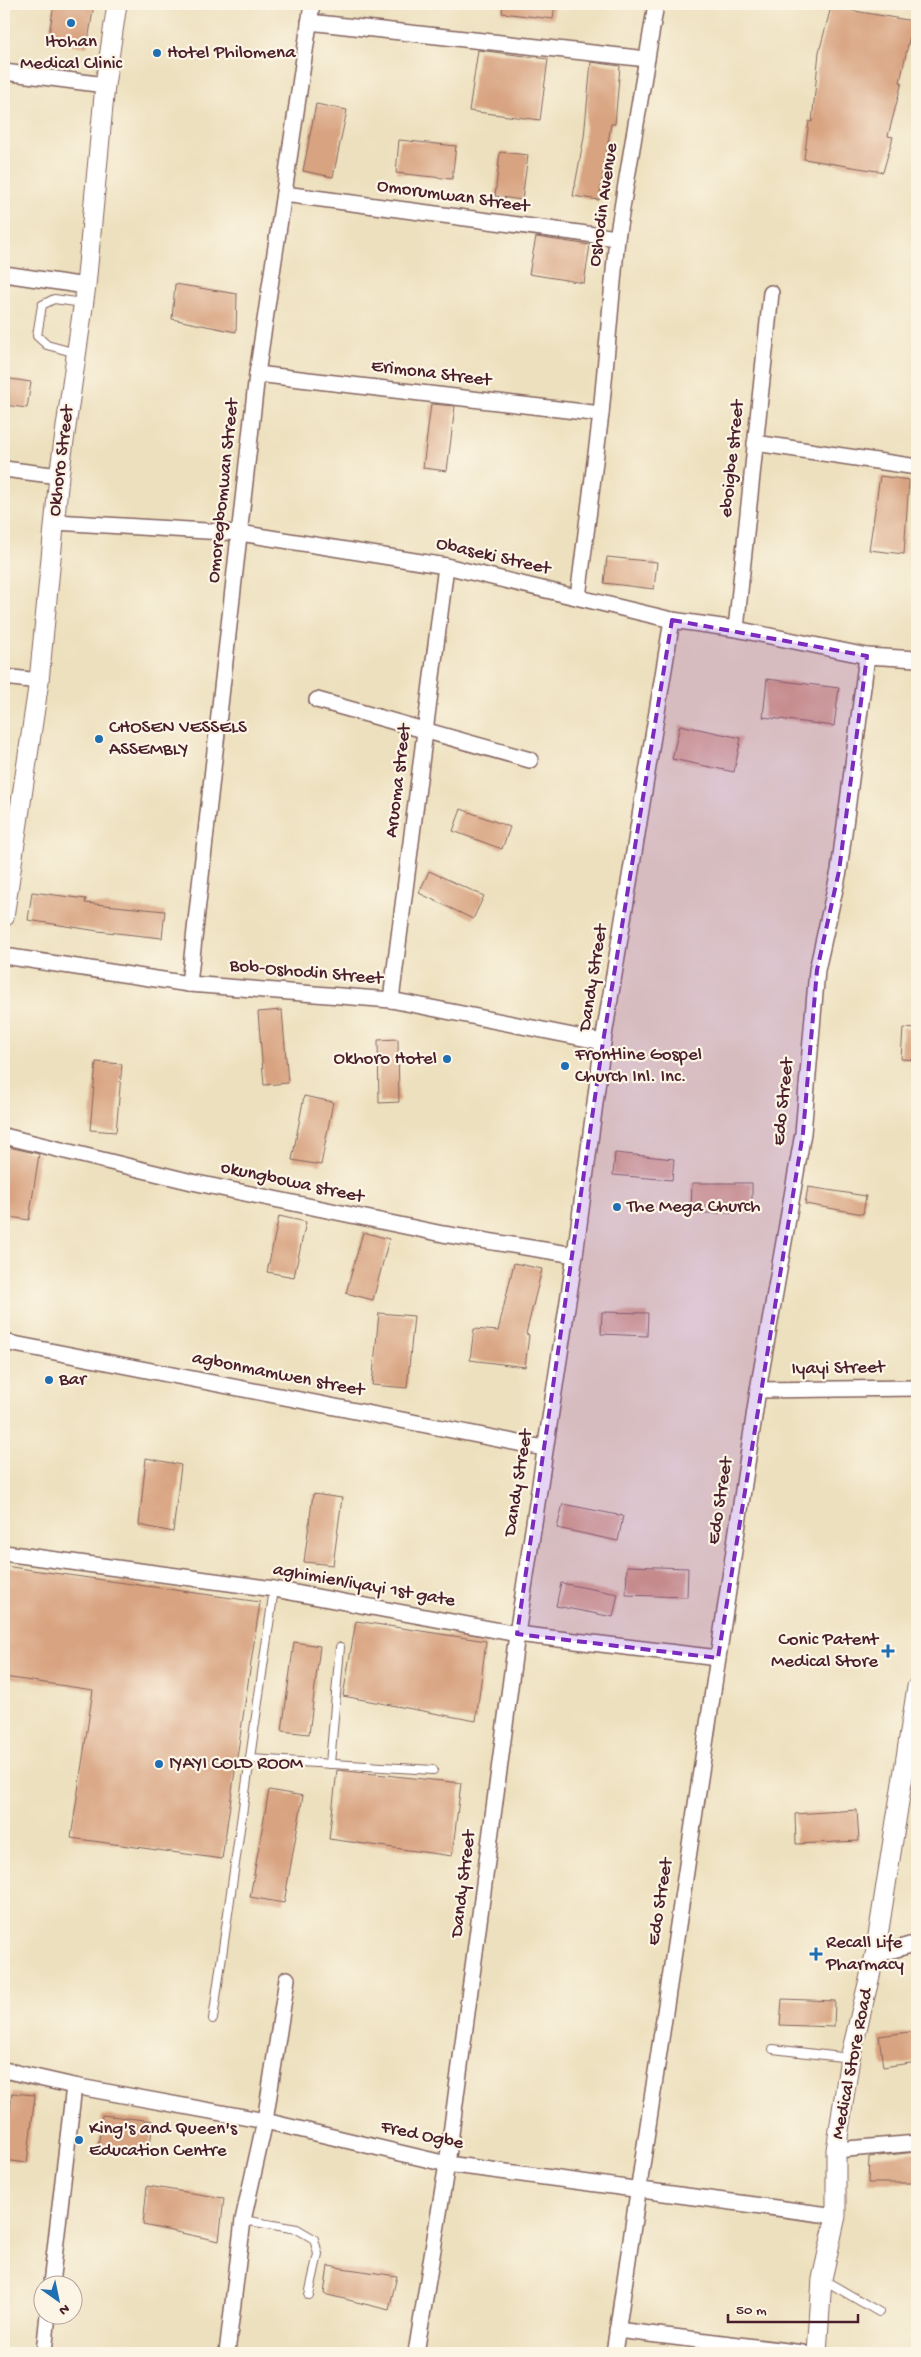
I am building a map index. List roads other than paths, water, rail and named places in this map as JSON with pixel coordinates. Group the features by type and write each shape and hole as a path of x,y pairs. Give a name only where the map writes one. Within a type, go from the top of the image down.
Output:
{"street":[{"name":"Okhoro Street","path":"4,916 39,681 60,476 84,294 105,85 117,4"},
{"name":"Omoregbomwan Street","path":"188,984 257,374 312,4"},
{"name":"Oshodin Avenue","path":"578,597 601,414 617,238 656,4"},
{"path":"310,22 647,59"},
{"path":"4,72 105,85"},
{"name":"Omorumwan Street","path":"284,194 617,238"},
{"path":"4,274 84,294"},
{"name":"eboigbe street","path":"736,629 771,293"},
{"name":"Erimona Street","path":"257,374 601,414"},
{"path":"755,443 917,467"},
{"path":"4,469 60,476"},
{"name":"Obaseki Street","path":"55,522 240,533 446,566 672,620 736,629 866,656 917,659"},
{"name":"Aruoma street","path":"391,1000 446,566"},
{"name":"Dandy Street","path":"416,2353 447,2164 517,1634 544,1448 576,1254 604,1042 672,620"},
{"name":"Edo Street","path":"614,2353 758,1390 803,1133 817,970 839,872 866,656"},
{"path":"4,677 39,681"},
{"path":"317,700 530,760"},
{"name":"Bob-Oshodin Street","path":"4,956 188,984 391,1000 604,1042"},
{"name":"okungbowa street","path":"4,1136 192,1182 443,1234 576,1254"},
{"name":"agbonmamwen street","path":"4,1342 544,1448"},
{"name":"Iyayi Street","path":"758,1390 917,1388"},
{"name":"aghimien/iyayi 1st gate","path":"4,1553 274,1589 517,1634 718,1658"},
{"name":"Medical Store Road","path":"818,2353 822,2279 836,2216 836,2150 850,2058 875,1955 914,1729 917,1687"},
{"path":"875,1955 917,1943"},
{"path":"227,2353 243,2220 265,2121 288,1979"},
{"name":"Fred Ogbe","path":"4,2070 74,2086 265,2121 447,2164 638,2188 836,2216"},
{"path":"52,2274 74,2086"},
{"path":"836,2150 917,2143"},
{"path":"44,2353 47,2324"},
{"path":"617,2330 803,2353"}],"lane":[{"path":"76,353 47,344 37,336 39,319 42,305 54,298 84,294"},
{"path":"212,2019 274,1589"},
{"path":"330,1764 340,1647"},
{"path":"250,1759 433,1770"},
{"path":"773,2049 850,2058"},
{"path":"243,2220 297,2229 314,2239 318,2254 309,2295"},
{"path":"822,2279 878,2312"}],"place":[{"name":"Itohan Medical Clinic","path":"71,23"},
{"name":"Hotel Philomena","path":"157,53"},
{"name":"CHOSEN VESSELS ASSEMBLY","path":"99,739"},
{"name":"Okhoro Hotel","path":"447,1059"},
{"name":"Frontline Gospel Church Inl. Inc.","path":"565,1066"},
{"name":"The Mega Church","path":"617,1207"},
{"name":"Bar","path":"49,1380"},
{"name":"Conic Patent Medical Store","path":"888,1651"},
{"name":"IYAYI COLD ROOM","path":"159,1764"},
{"name":"Recall Life Pharmacy","path":"816,1954"},
{"name":"King's and Queen's Education Centre","path":"79,2140"}]}
